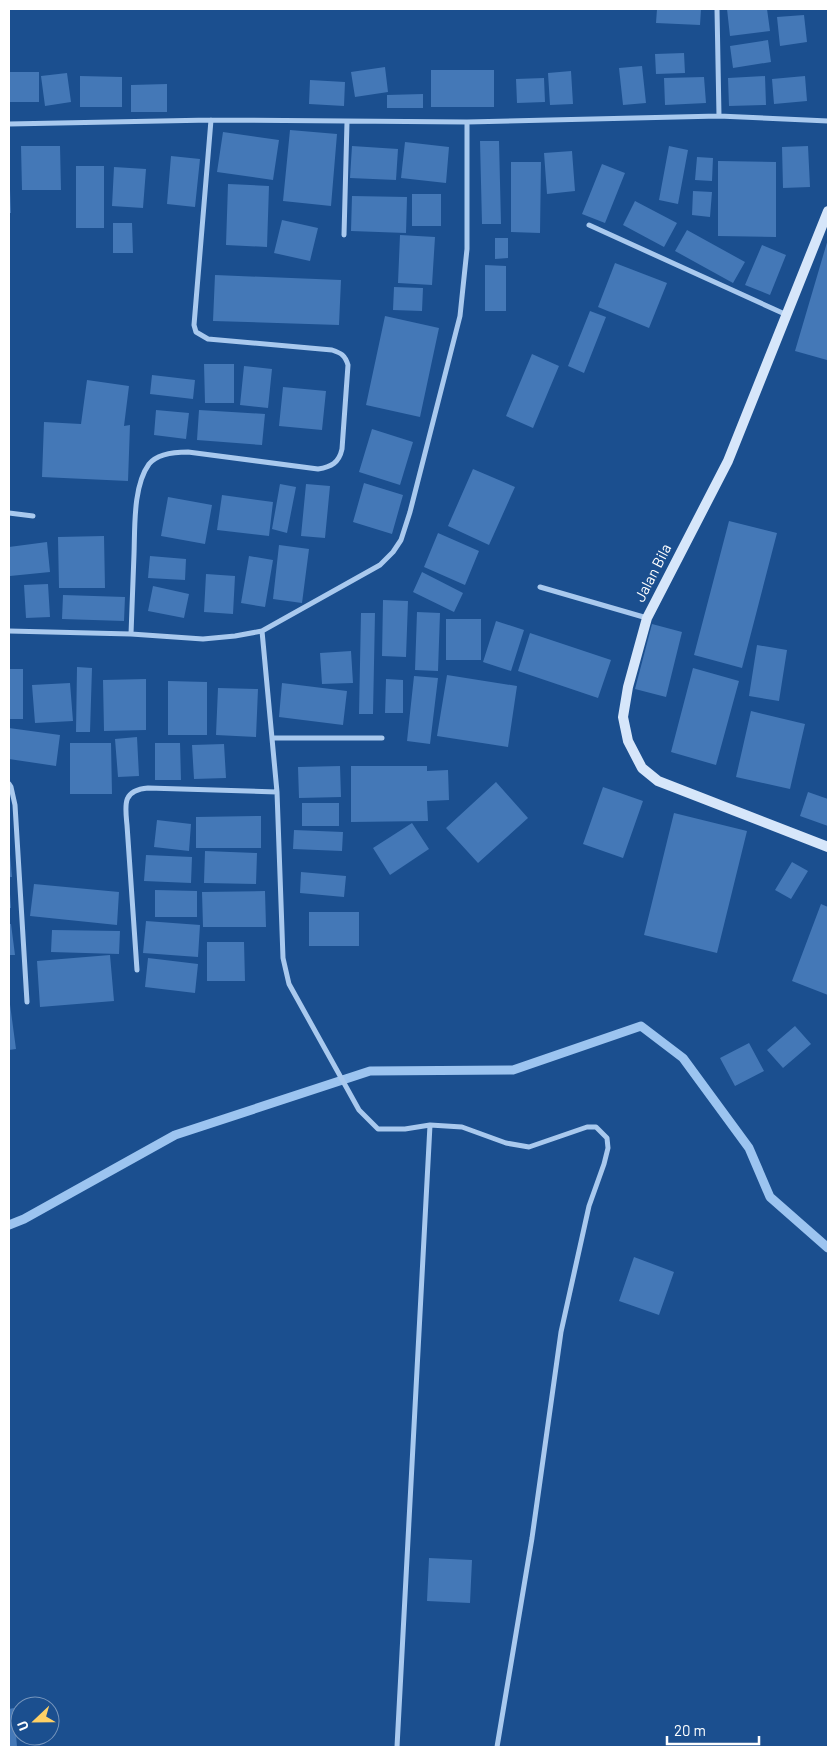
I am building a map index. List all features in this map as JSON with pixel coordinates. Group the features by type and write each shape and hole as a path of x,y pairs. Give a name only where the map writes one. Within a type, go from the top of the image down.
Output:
{"street":[{"path":"717,9 719,116"},
{"path":"9,124 211,120 467,122 719,116 828,120"},
{"path":"131,634 137,504 144,476 154,460 169,454 188,452 318,469 327,468 340,459 342,449 348,364 346,357 332,350 218,341 201,336 196,332 194,325 211,120"},
{"path":"344,235 347,122"},
{"path":"9,631 131,634 204,639 262,631 380,565 393,552 401,540 410,512 460,316 467,249 467,122"},
{"name":"Jalan Bila","path":"828,211 825,228 728,461 647,618 628,687 623,717 628,741 642,768 658,781 828,847"},
{"path":"589,225 788,315"},
{"path":"9,513 33,516"},
{"path":"540,587 647,618"},
{"path":"262,631 277,792 283,958 289,984 359,1110 378,1129 430,1125 462,1127 506,1143 529,1147 587,1127 596,1127 607,1138 608,1148 589,1206 561,1332 532,1538 497,1747"},
{"path":"272,738 382,738"},
{"path":"9,784 15,805 27,1002"},
{"path":"137,970 126,825 125,804 127,798 135,790 148,788 277,792"},
{"path":"397,1747 430,1125"}],"building":[{"path":"657,9 701,9 700,25 656,23"},
{"path":"727,9 767,9 770,31 730,36"},
{"path":"804,15 807,42 780,46 777,17"},
{"path":"768,40 771,62 733,68 730,46"},
{"path":"684,53 685,73 656,74 655,54"},
{"path":"642,66 646,103 623,105 619,68"},
{"path":"385,67 388,92 355,97 351,72"},
{"path":"431,70 494,70 494,107 431,107"},
{"path":"571,71 573,104 550,105 548,73"},
{"path":"9,72 39,72 39,102 9,102"},
{"path":"67,73 71,102 45,106 41,76"},
{"path":"80,76 122,77 122,107 80,107"},
{"path":"765,76 766,105 729,106 728,78"},
{"path":"805,76 807,101 774,104 772,79"},
{"path":"704,77 706,103 665,105 664,78"},
{"path":"544,78 545,102 517,103 516,79"},
{"path":"310,80 345,82 344,106 309,104"},
{"path":"167,84 167,112 131,112 131,85"},
{"path":"423,94 423,108 387,108 387,95"},
{"path":"290,130 337,134 331,206 283,201"},
{"path":"223,132 279,140 273,180 217,172"},
{"path":"480,141 499,141 501,224 482,224"},
{"path":"405,142 449,147 446,183 401,178"},
{"path":"21,146 60,146 61,190 22,190"},
{"path":"352,146 398,149 396,180 350,178"},
{"path":"669,146 688,150 678,204 659,200"},
{"path":"808,146 810,187 783,188 782,147"},
{"path":"572,151 575,191 547,194 544,153"},
{"path":"171,156 200,159 195,207 167,204"},
{"path":"697,157 713,158 712,181 695,180"},
{"path":"718,161 776,162 776,237 718,236"},
{"path":"511,162 541,162 540,233 511,232"},
{"path":"602,164 625,173 605,223 582,214"},
{"path":"76,166 104,166 104,228 76,228"},
{"path":"114,167 146,169 143,208 112,206"},
{"path":"228,184 269,186 267,247 226,245"},
{"path":"10,189 11,213 9,213"},
{"path":"693,191 712,192 710,217 692,215"},
{"path":"412,194 441,194 441,226 412,226"},
{"path":"352,196 407,197 406,233 351,231"},
{"path":"635,201 677,223 664,247 623,225"},
{"path":"282,220 318,228 310,261 274,253"},
{"path":"113,223 132,223 133,253 113,253"},
{"path":"687,230 745,262 733,283 675,251"},
{"path":"400,235 435,237 432,285 398,283"},
{"path":"495,238 508,238 508,258 495,259"},
{"path":"828,239 828,357 827,360 795,351"},
{"path":"762,245 786,255 770,295 745,285"},
{"path":"615,263 667,283 649,328 598,307"},
{"path":"485,265 506,266 506,311 485,311"},
{"path":"215,275 341,280 339,325 213,321"},
{"path":"394,287 423,288 422,311 393,310"},
{"path":"590,311 606,317 584,373 568,366"},
{"path":"385,316 439,328 420,417 366,405"},
{"path":"532,354 559,366 533,428 506,416"},
{"path":"204,364 234,364 234,403 205,403"},
{"path":"244,366 272,369 268,408 240,405"},
{"path":"152,375 195,380 193,399 150,394"},
{"path":"87,380 129,386 124,426 130,425 128,481 42,477 44,422 81,424"},
{"path":"283,387 326,391 322,430 279,426"},
{"path":"156,410 189,413 186,439 154,435"},
{"path":"199,410 265,414 262,445 197,440"},
{"path":"372,429 413,442 400,485 359,472"},
{"path":"473,469 515,487 489,545 448,526"},
{"path":"364,483 403,495 392,534 353,522"},
{"path":"280,484 296,487 287,533 272,529"},
{"path":"306,484 330,486 325,538 301,536"},
{"path":"222,495 273,502 269,536 217,530"},
{"path":"168,497 212,505 205,544 161,536"},
{"path":"729,521 777,533 742,668 694,655"},
{"path":"438,533 479,551 465,585 424,567"},
{"path":"104,536 105,588 59,588 58,537"},
{"path":"47,542 50,572 10,576 9,547"},
{"path":"279,545 309,549 302,603 273,599"},
{"path":"150,556 186,559 185,580 148,578"},
{"path":"249,556 273,560 265,607 241,603"},
{"path":"422,572 463,593 454,612 413,592"},
{"path":"206,574 235,576 233,614 204,612"},
{"path":"48,584 50,617 26,618 24,585"},
{"path":"153,586 189,594 184,618 148,611"},
{"path":"63,595 125,597 124,621 62,619"},
{"path":"383,600 408,601 406,657 382,656"},
{"path":"417,612 440,613 438,671 415,670"},
{"path":"361,613 375,613 373,714 359,714"},
{"path":"446,619 481,619 481,660 446,660"},
{"path":"496,621 524,630 511,671 483,662"},
{"path":"652,624 682,632 666,697 635,689"},
{"path":"530,633 611,660 598,698 518,671"},
{"path":"757,645 787,650 779,701 749,696"},
{"path":"351,651 353,683 322,684 320,653"},
{"path":"77,667 92,668 90,732 76,732"},
{"path":"693,668 739,681 716,765 671,752"},
{"path":"9,669 23,669 23,719 9,719"},
{"path":"447,675 517,686 508,747 437,736"},
{"path":"414,676 438,678 430,744 407,741"},
{"path":"146,679 146,730 104,731 103,680"},
{"path":"386,679 403,680 403,713 385,713"},
{"path":"168,681 207,682 207,735 168,735"},
{"path":"70,683 73,721 35,723 32,685"},
{"path":"282,683 347,691 343,725 279,717"},
{"path":"218,688 258,689 256,737 216,735"},
{"path":"751,711 805,724 790,789 736,777"},
{"path":"9,728 60,735 56,766 9,759"},
{"path":"137,737 139,776 118,777 115,739"},
{"path":"70,743 111,743 112,794 70,794"},
{"path":"155,743 180,743 181,780 155,780"},
{"path":"224,744 226,778 194,779 192,745"},
{"path":"340,766 341,797 299,798 298,767"},
{"path":"351,766 427,766 427,771 448,770 449,800 427,801 428,821 351,822"},
{"path":"496,782 528,818 478,863 446,828"},
{"path":"603,787 643,801 623,858 583,844"},
{"path":"808,792 828,799 828,826 800,816"},
{"path":"302,803 339,803 339,826 302,826"},
{"path":"674,813 747,831 717,953 644,935"},
{"path":"261,816 261,848 196,848 196,817"},
{"path":"157,820 191,824 189,851 154,847"},
{"path":"412,823 429,849 390,875 373,848"},
{"path":"294,830 343,832 342,851 293,849"},
{"path":"205,851 257,853 256,884 204,883"},
{"path":"10,854 12,877 9,877"},
{"path":"146,855 192,857 191,883 144,881"},
{"path":"792,862 808,871 791,899 775,890"},
{"path":"301,872 346,876 344,897 300,893"},
{"path":"34,884 119,892 117,925 30,916"},
{"path":"155,890 197,891 197,917 155,917"},
{"path":"265,891 266,927 203,927 202,892"},
{"path":"10,894 11,908 9,908"},
{"path":"821,904 828,907 828,995 792,981"},
{"path":"309,912 359,912 359,946 309,946"},
{"path":"146,921 200,925 198,957 143,953"},
{"path":"9,924 11,924 15,955 9,955"},
{"path":"52,930 120,931 119,954 51,952"},
{"path":"207,942 244,942 245,981 207,981"},
{"path":"110,955 114,1001 40,1007 37,961"},
{"path":"148,958 198,964 195,993 145,987"},
{"path":"9,997 16,1049 9,1050"},
{"path":"795,1026 811,1044 783,1068 767,1050"},
{"path":"749,1043 764,1071 735,1086 720,1058"},
{"path":"634,1257 674,1272 659,1315 619,1301"},
{"path":"429,1558 472,1560 470,1603 427,1601"},
{"path":"9,1709 10,1746 17,1747 9,1747"}],"waterway":[{"path":"9,1225 24,1219 175,1135 370,1071 513,1070 641,1026 683,1058 749,1148 770,1197 828,1248"}]}
